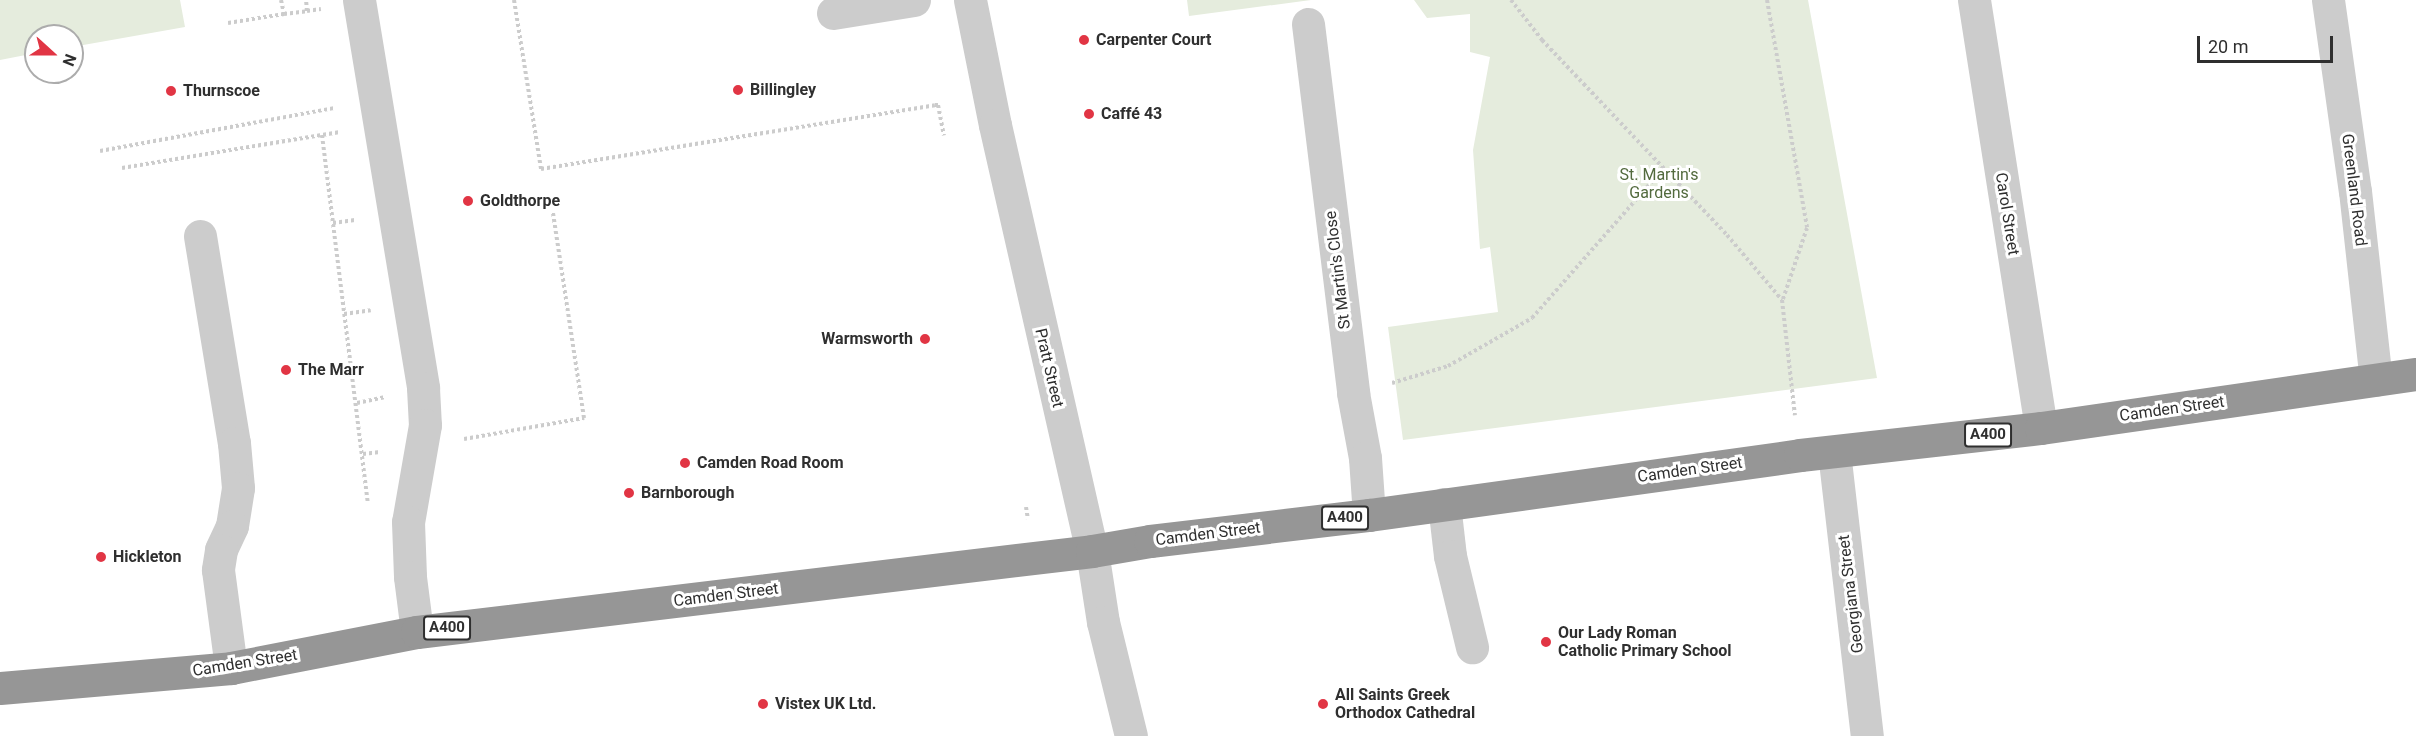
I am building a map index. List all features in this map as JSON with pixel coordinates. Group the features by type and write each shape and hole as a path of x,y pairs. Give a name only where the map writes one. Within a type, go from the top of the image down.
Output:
{"highway":[{"name":"Camden Street","path":"0,688 231,668 417,632 1092,551 1150,541 1369,515 1800,455 2041,428 2416,375"}],"street":[{"path":"359,0 423,388 425,425 408,522 410,577 417,632"},
{"path":"833,13 914,0"},
{"name":"Pratt Street","path":"970,0 1000,148 1092,551 1098,597 1131,736"},
{"name":"Carol Street","path":"1974,0 2041,428"},
{"name":"Greenland Road","path":"2328,0 2355,191 2376,380"},
{"name":"St Martin's Close","path":"1308,24 1353,393 1365,458 1369,515"},
{"path":"200,236 234,442 238,488 232,526 221,550 218,570 231,668"},
{"name":"Georgiana Street","path":"1834,452 1867,736"},
{"path":"1444,504 1450,556 1472,647"}],"path":[{"path":"281,0 284,14"},
{"path":"306,0 307,10"},
{"path":"514,0 542,169 935,105 938,105 944,135"},
{"path":"1511,0 1542,40 1662,170 1727,235 1782,300"},
{"path":"1767,0 1807,228 1782,300 1800,455"},
{"path":"228,23 325,9"},
{"path":"100,151 336,108"},
{"path":"122,168 380,125"},
{"path":"322,135 369,512"},
{"path":"1387,384 1448,366 1532,318 1662,170"},
{"path":"363,454 584,418 553,212"}],"green space":[{"path":"0,0 180,0 185,27 84,45 84,24 24,24 24,55 0,60"},
{"path":"1187,0 1311,0 1189,16"},
{"name":"St. Martin's Gardens","path":"1414,0 1808,0 1877,378 1403,440 1388,327 1498,312 1490,247 1480,249 1473,150 1490,57 1470,52 1470,14 1427,18"}],"place":[{"name":"Carpenter Court","path":"1084,40"},
{"name":"Billingley","path":"738,90"},
{"name":"Thurnscoe","path":"171,91"},
{"name":"Caffé 43","path":"1089,114"},
{"name":"Goldthorpe","path":"468,201"},
{"name":"Warmsworth","path":"925,339"},
{"name":"The Marr","path":"286,370"},
{"name":"Camden Road Room","path":"685,463"},
{"name":"Barnborough","path":"629,493"},
{"name":"Hickleton","path":"101,557"},
{"name":"Our Lady Roman Catholic Primary School","path":"1546,642"},
{"name":"Vistex UK Ltd.","path":"763,704"},
{"name":"All Saints Greek Orthodox Cathedral","path":"1323,704"}]}
